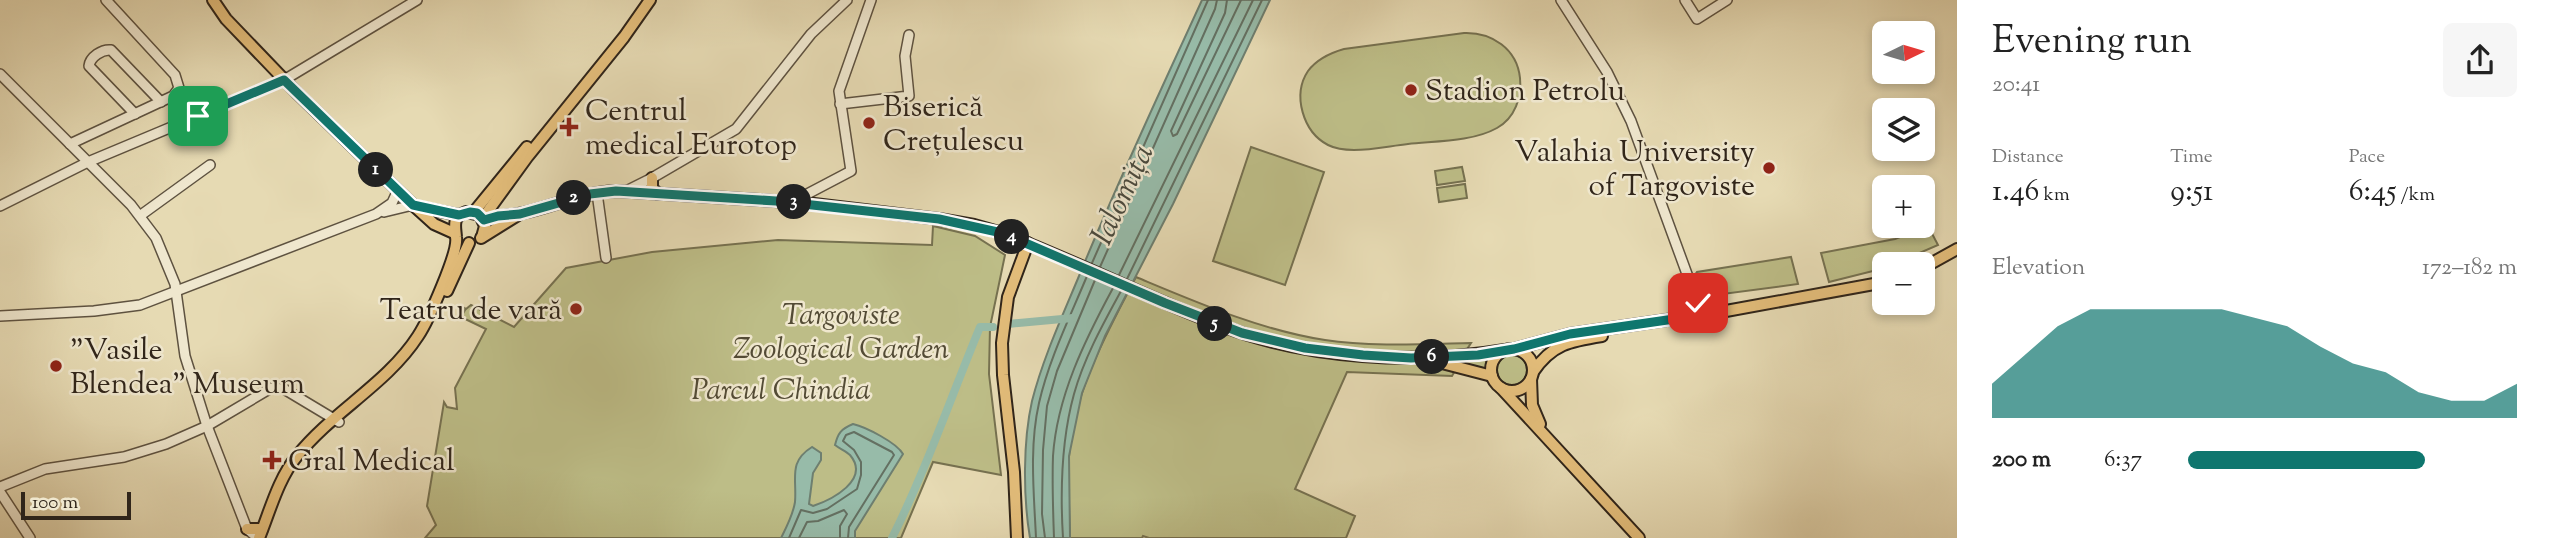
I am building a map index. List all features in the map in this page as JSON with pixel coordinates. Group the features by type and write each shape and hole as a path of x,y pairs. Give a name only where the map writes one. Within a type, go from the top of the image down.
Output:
{"main road":[{"path":"213,0 226,19 284,80 413,205 435,224 469,243"},
{"path":"480,217 644,0"},
{"path":"502,186 617,47 650,0"},
{"path":"652,178 652,188 658,194"},
{"path":"502,186 507,202 520,214"},
{"path":"261,536 295,468 337,419 400,360 420,334 435,304 456,235 454,222 459,215 466,212 480,217 520,214 597,193 634,191 792,202 939,219 1002,233 1223,327 1285,344 1341,353 1411,358 1460,357 1520,351 1530,359 1532,405 1544,433"},
{"path":"413,205 459,215"},
{"path":"261,536 290,464 320,431 396,372 414,353 437,314 469,243 520,214"},
{"path":"480,217 484,232 482,237"},
{"path":"1002,233 1019,245 1023,256"},
{"path":"1017,538 1014,472 1002,351 1008,297 1028,243"},
{"path":"1935,261 1957,249"},
{"path":"1023,256 1033,250 1044,250"},
{"path":"1935,268 1957,256"},
{"path":"1492,376 1492,363 1499,353 1545,339 1702,315 1872,284"},
{"path":"1501,388 1519,390 1529,383 1542,359 1563,344 1703,322 1872,290"},
{"path":"1411,358 1459,366 1492,376 1639,538"},
{"path":"247,529 261,536"}],"street":[{"path":"70,144 177,92 178,81 175,75 106,0"},
{"path":"0,206 88,162 284,80 417,0"},
{"path":"634,191 736,128 811,34 847,0"},
{"path":"792,202 851,171 840,104 841,85 871,0"},
{"path":"1561,0 1618,93 1636,134 1702,315"},
{"path":"1685,0 1697,19 1727,0"},
{"path":"840,104 909,96 905,56 909,34"},
{"path":"135,114 91,70 89,63 102,51 111,50 161,102"},
{"path":"0,74 141,215 163,251 176,291 185,356 207,426 247,529"},
{"path":"141,215 210,164"},
{"path":"376,214 392,203 398,190"},
{"path":"597,193 606,258"},
{"path":"0,316 127,308 376,214 413,205"},
{"path":"30,538 0,489 56,466 124,457 166,444 207,426 271,388 284,389 337,419"},
{"path":"320,431 322,410"}],"green space":[{"name":"Stadion Petrolu","path":"1474,33 1501,44 1518,68 1520,85 1516,106 1508,119 1497,128 1465,138 1351,150 1328,145 1319,139 1306,122 1301,102 1303,81 1315,63 1324,57 1344,49"},
{"path":"1251,147 1324,172 1285,285 1213,261"},
{"path":"1462,167 1465,181 1437,185 1435,171"},
{"path":"1465,184 1467,198 1439,202 1437,188"},
{"name":"Parcul Chindia","path":"933,226 975,236 1005,255 990,327 989,374 1001,475 933,462 901,538 425,538 436,525 427,506 444,402 447,407 457,409 455,388 486,329 461,317 465,310 463,307 466,309 471,305 514,327 566,268 652,252 778,240 932,245"},
{"path":"1934,238 1938,245 1922,252 1872,252 1872,271 1829,282 1821,253 1895,239"},
{"path":"1791,257 1798,284 1700,297 1693,278 1697,272"},
{"path":"1136,277 1229,314 1276,329 1325,340 1360,344 1471,343 1462,357 1487,357 1485,372 1459,364 1452,376 1347,372 1295,489 1355,516 1346,538 1070,538 1069,457 1077,409 1093,364"},
{"path":"1512,355 1523,359 1527,370 1523,381 1512,385 1501,381 1497,370 1501,359"}],"water":[{"name":"Ialomița","path":"1202,0 1270,0 1173,204 1105,336 1082,393 1069,456 1070,538 1030,538 1025,487 1026,451 1029,417 1036,385 1108,207"},
{"path":"853,424 881,436 903,454 855,531 855,538 781,538 794,507 795,471 804,453 812,447 821,453 821,460 813,473 809,504 813,506 829,499 852,481 856,473 855,464 850,455 835,445 841,432"}],"waterway":[{"path":"1008,324 1073,318"},
{"path":"892,538 927,460 980,327 993,327"}],"place":[{"name":"Stadion Petrolu","path":"1411,90"},
{"name":"Biserică Crețulescu","path":"869,123"},
{"name":"Centrul medical Eurotop","path":"569,127"},
{"name":"Valahia University of Targoviste","path":"1769,168"},
{"name":"Teatru de vară","path":"576,309"},
{"name":"\"Vasile Blendea\" Museum","path":"56,366"},
{"name":"Gral Medical","path":"272,460"}],"route":[{"path":"198,116 284,80 413,205 459,215 466,212 477,213 484,220 520,214 590,194 625,191 792,202 951,221 989,229 1028,243 1223,327 1262,339 1325,351 1411,358 1478,355 1514,349 1570,334 1702,315 1698,303"}],"park label":[{"name":"Targoviste Zoological Garden","path":"841,331"}]}
